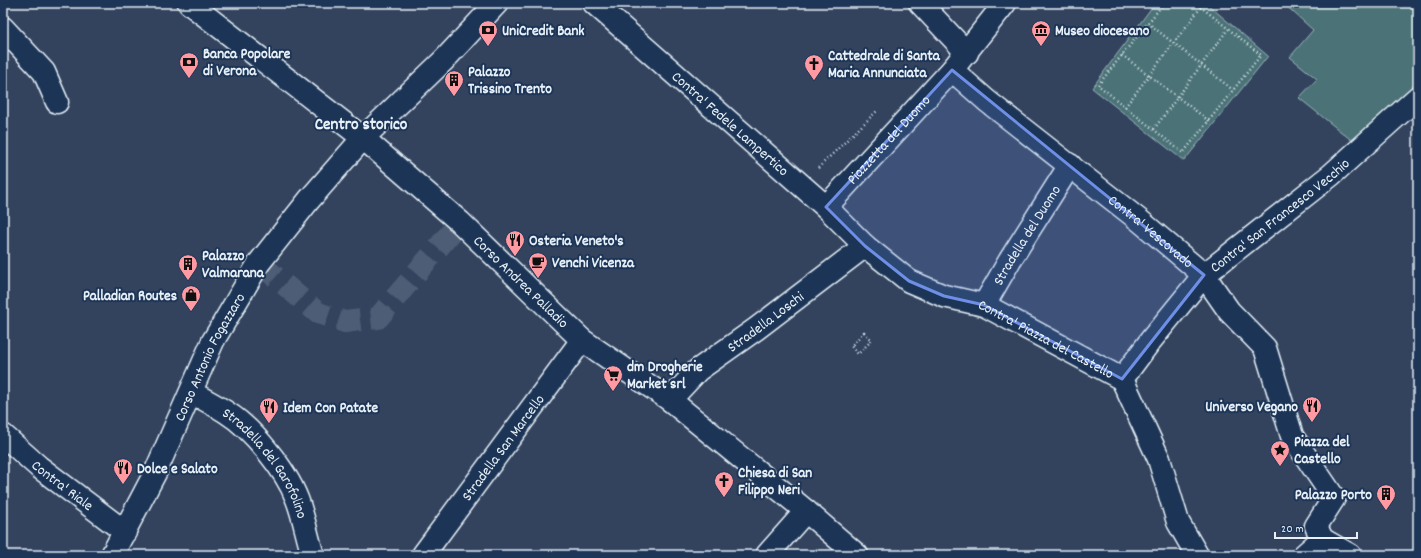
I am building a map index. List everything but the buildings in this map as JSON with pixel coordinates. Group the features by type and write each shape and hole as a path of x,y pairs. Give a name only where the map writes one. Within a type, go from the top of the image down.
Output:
{"street":[{"name":"Corso Andrea Palladio","path":"189,3 363,138 460,222 582,340 670,400 806,511 857,555"},
{"name":"Corso Antonio Fogazzaro","path":"112,555 155,474 213,341 259,263 309,200 363,138 443,61 497,3"},
{"name":"Contra' Fedele Lampertico","path":"594,3 826,207 865,246"},
{"path":"920,3 966,53"},
{"name":"Piazzetta del Duomo","path":"826,207 952,70 1005,3"},
{"path":"3,28 44,72 57,102"},
{"name":"Contra' Vescovado","path":"952,70 987,101 1139,220 1204,275 1229,311 1265,348 1292,436 1334,498 1316,526 1322,540"},
{"name":"Contra' San Francesco Vecchio","path":"1122,379 1151,340 1204,275 1331,175 1418,97"},
{"name":"Stradella del Duomo","path":"984,305 1010,260 1070,165"},
{"name":"Contra' Piazza del Castello","path":"865,246 909,281 944,296 984,305 1122,379 1159,459 1178,522 1197,555"},
{"name":"Stradella Loschi","path":"670,400 698,370 756,329 865,246"},
{"name":"Stradella San Marcello","path":"423,555 582,340"},
{"name":"Stradella del Garofolino","path":"191,392 227,412 242,424 256,437 278,464 297,498 313,555"},
{"name":"Contra' Riale","path":"3,435 39,467 125,532"},
{"path":"767,555 806,511"},
{"path":"1304,555 1322,540 1350,555"}],"path":[{"path":"1164,3 1098,85 1183,153 1261,55 1196,3"},
{"path":"1125,107 1201,7"},
{"path":"1148,23 1234,90"},
{"path":"1154,130 1228,29"},
{"path":"1122,55 1209,121"},
{"path":"814,172 880,108"},
{"path":"864,332 872,340 858,354 851,346 864,332"}],"highlighted area":[{"path":"952,70 1204,275 1122,379 984,305 944,296 909,281 865,246 826,207"}],"green space":[{"path":"1155,3 1206,3 1268,56 1184,161 1092,88"},
{"path":"1283,3 1418,3 1418,85 1355,143 1299,98 1317,79 1290,57 1313,30"}],"tunnel":[{"path":"259,263 318,313 345,322 378,318 460,222"}],"place":[{"name":"UniCredit Bank","path":"488,47"},
{"name":"Museo diocesano","path":"1041,47"},
{"name":"Banca Popolare di Verona","path":"189,79"},
{"name":"Cattedrale di Santa Maria Annunciata","path":"814,81"},
{"name":"Palazzo Trissino Trento","path":"454,97"},
{"name":"Osteria Veneto's","path":"515,257"},
{"name":"Venchi Vicenza","path":"538,279"},
{"name":"Palazzo Valmarana","path":"188,281"},
{"name":"Palladian Routes","path":"191,312"},
{"name":"dm Drogherie Market srl","path":"613,392"},
{"name":"Universo Vegano","path":"1312,423"},
{"name":"Idem Con Patate","path":"269,424"},
{"name":"Piazza del Castello","path":"1280,467"},
{"name":"Dolce e Salato","path":"123,485"},
{"name":"Chiesa di San Filippo Neri","path":"724,498"},
{"name":"Palazzo Porto","path":"1386,511"}],"district":[{"name":"Centro storico","path":"361,123"}]}
